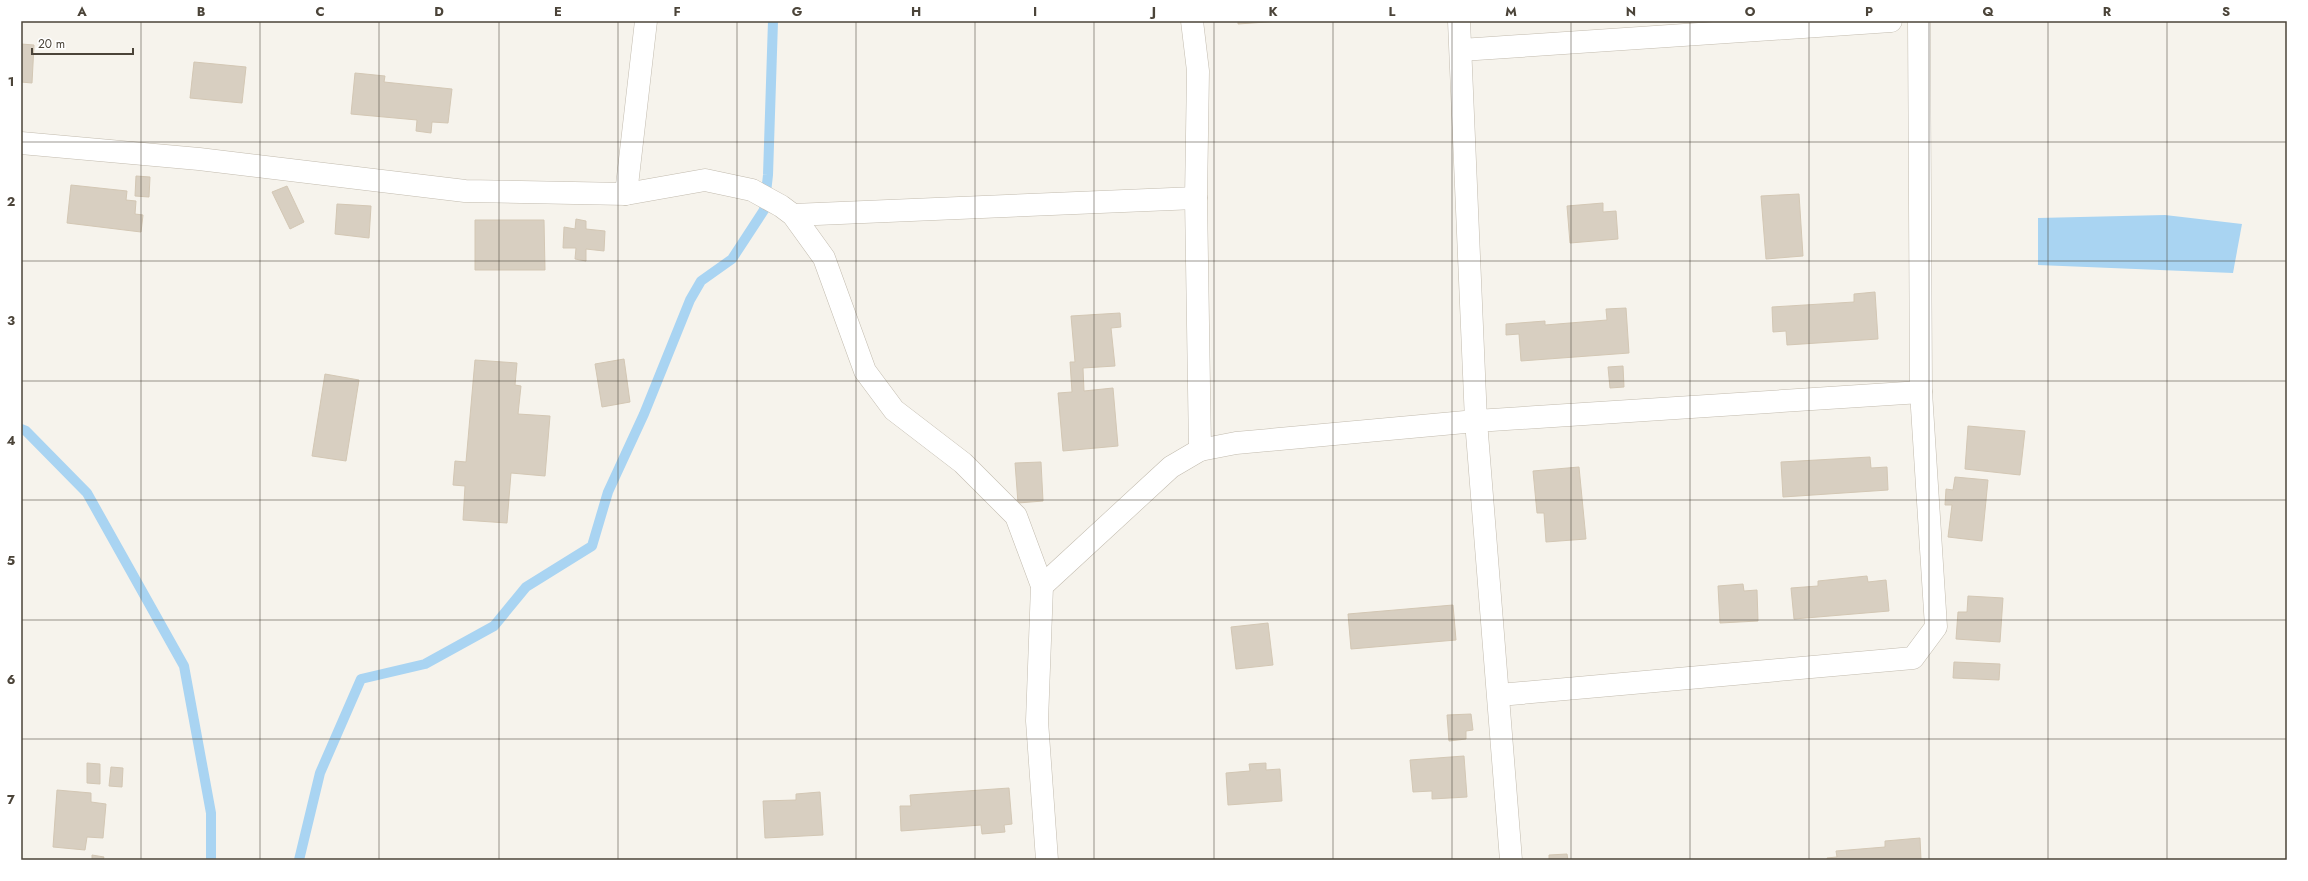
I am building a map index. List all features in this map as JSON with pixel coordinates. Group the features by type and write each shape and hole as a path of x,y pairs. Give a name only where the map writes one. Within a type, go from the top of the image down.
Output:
{"street":[{"path":"626,194 646,21"},
{"path":"1192,21 1198,71 1196,198 1200,450"},
{"path":"1459,21 1476,421 1511,860"},
{"path":"1461,50 1891,21"},
{"path":"1499,695 1913,658 1936,627 1921,392 1919,21"},
{"path":"21,143 199,159 465,191 626,194 704,180 752,190 787,211 824,258 865,371 894,410 963,463 1016,516 1042,586 1037,721 1047,860"},
{"path":"787,211 1196,198"},
{"path":"1042,586 1171,467 1200,450 1236,443 1476,421 1921,392"}],"water":[{"path":"2165,215 2242,224 2233,273 2038,265 2038,218"}],"building":[{"path":"1238,21 1280,21 1238,24"},
{"path":"21,44 34,45 32,83 21,82"},
{"path":"194,62 246,67 242,103 190,98"},
{"path":"355,73 385,76 384,82 452,89 448,123 432,122 431,133 416,131 417,120 351,114"},
{"path":"136,176 150,177 149,197 135,196"},
{"path":"71,185 127,191 126,200 136,201 135,214 143,215 141,232 67,223"},
{"path":"287,186 304,222 290,229 272,192"},
{"path":"1799,194 1803,256 1766,259 1761,196"},
{"path":"1603,203 1603,212 1616,211 1618,239 1570,243 1567,206"},
{"path":"337,204 371,206 369,238 335,234"},
{"path":"576,219 586,221 586,229 605,231 604,251 586,249 586,261 575,259 576,248 563,248 564,227 575,229"},
{"path":"475,220 544,220 545,270 475,270"},
{"path":"1875,292 1878,339 1787,345 1786,331 1773,332 1772,307 1854,302 1854,294"},
{"path":"1626,308 1629,353 1521,361 1519,334 1506,335 1506,324 1545,321 1545,325 1607,320 1606,309"},
{"path":"1120,313 1121,327 1111,328 1115,366 1083,368 1084,391 1113,388 1118,446 1063,451 1058,393 1072,392 1070,362 1075,362 1071,316"},
{"path":"624,359 630,402 602,407 595,364"},
{"path":"475,360 517,363 515,385 521,386 518,414 550,416 545,476 511,473 507,523 463,520 465,486 453,485 455,461 466,462"},
{"path":"1623,366 1624,387 1610,388 1608,367"},
{"path":"325,374 359,380 346,461 312,456"},
{"path":"1968,426 2025,431 2020,475 1965,469"},
{"path":"1870,457 1871,468 1887,467 1888,490 1783,497 1781,462"},
{"path":"1041,462 1043,501 1018,503 1015,463"},
{"path":"1579,467 1586,539 1546,542 1544,513 1537,513 1533,471"},
{"path":"1955,477 1988,480 1982,541 1948,537 1952,505 1945,505 1946,489 1953,490"},
{"path":"1867,576 1868,582 1886,580 1889,611 1794,619 1791,588 1818,586 1818,581"},
{"path":"1743,584 1744,591 1757,590 1758,621 1720,623 1718,586"},
{"path":"1968,596 2003,598 2000,642 1956,639 1958,612 1967,612"},
{"path":"1453,605 1456,640 1351,649 1348,614"},
{"path":"1268,623 1273,665 1236,669 1231,627"},
{"path":"1954,662 2000,664 1999,680 1953,678"},
{"path":"1471,714 1473,730 1466,731 1466,739 1449,741 1447,715"},
{"path":"1464,756 1467,797 1432,799 1432,791 1413,792 1410,760"},
{"path":"87,763 100,764 100,784 87,783"},
{"path":"1266,763 1266,770 1280,769 1282,801 1228,805 1226,773 1250,771 1249,764"},
{"path":"111,767 123,768 122,787 109,786"},
{"path":"1009,788 1012,824 1004,825 1005,832 982,834 981,825 901,831 900,806 911,806 910,795"},
{"path":"57,790 91,793 91,802 106,804 103,838 87,837 85,850 53,847"},
{"path":"820,792 823,835 765,838 763,801 796,800 796,794"},
{"path":"1920,838 1921,860 1827,860 1827,858 1837,857 1836,851 1885,847 1885,841"},
{"path":"1567,854 1568,860 1549,860 1549,855"},
{"path":"92,855 104,857 103,860 92,860"}],"waterway":[{"path":"299,860 320,773 361,679 425,664 494,626 526,587 592,546 608,492 644,414 690,300 701,281 732,259 764,210 768,175 773,21"},
{"path":"21,429 26,431 87,493 184,666 211,813 211,860"}]}
